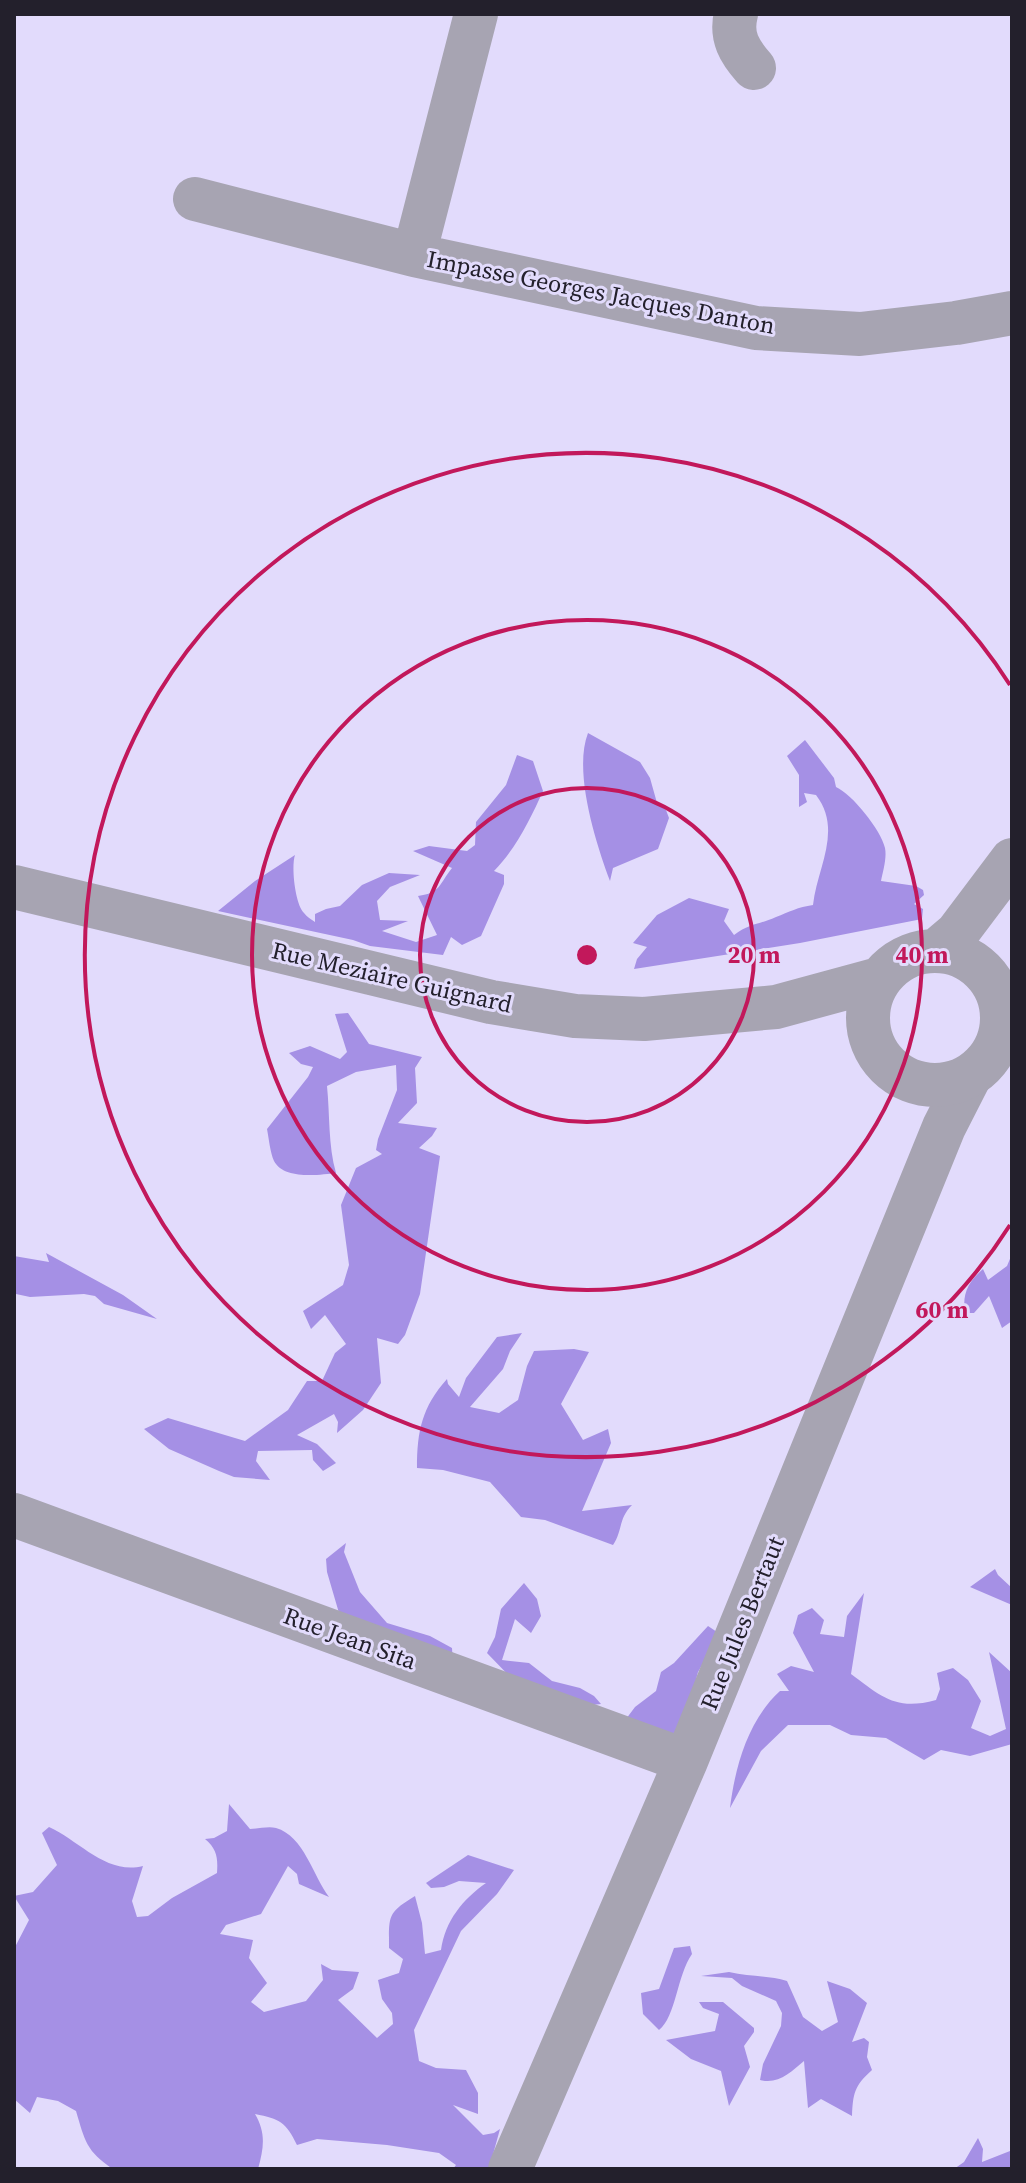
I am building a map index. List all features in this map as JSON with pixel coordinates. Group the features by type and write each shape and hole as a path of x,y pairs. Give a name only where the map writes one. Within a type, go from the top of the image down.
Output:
{"street":[{"path":"414,255 476,14"},
{"path":"736,14 734,23 738,49 754,68"},
{"name":"Impasse Georges Jacques Danton","path":"195,199 414,255 756,328 860,334 1012,313"},
{"path":"937,950 957,933 1010,867"},
{"name":"Rue Meziaire Guignard","path":"14,887 491,1002 575,1016 644,1019 776,1007 879,979"},
{"path":"937,950 957,954 975,964 989,978 1005,976 1003,1018 998,1042 987,1061 970,1076 949,1084 927,1085 905,1079 887,1067 874,1048 867,1028 867,1010 879,979 895,964 915,953 937,950"},
{"name":"Rue Meziaire Guignard","path":"776,1007 867,1028"},
{"name":"Rue Jules Bertaut","path":"510,2169 686,1761 944,1127 970,1076"},
{"name":"Rue Jean Sita","path":"14,1515 686,1761"}],"shaded area":[{"path":"588,733 640,762 650,778 657,803 666,810 669,818 658,849 613,868 610,881 593,828 585,787 584,749"},
{"path":"805,740 834,778 836,787 857,805 878,832 885,852 881,881 916,886 923,890 924,895 914,904 923,909 922,919 800,943 634,969 637,959 647,947 633,943 657,915 689,898 729,909 724,921 734,935 750,926 813,905 826,849 827,822 824,808 816,795 804,793 807,802 799,807 799,775 787,756"},
{"path":"517,755 533,761 543,791 516,844 494,871 504,875 504,884 481,936 462,945 451,937 443,955 370,946 218,911 255,881 295,855 298,902 304,913 315,922 315,914 340,906 362,885 389,873 420,875 390,887 377,901 380,920 408,921 382,931 416,942 437,935 418,896 435,890 452,868 413,851 429,846 467,851 475,845 476,822 506,785"},
{"path":"348,1013 369,1044 422,1057 415,1068 417,1103 398,1123 437,1128 419,1148 440,1156 420,1294 405,1335 398,1344 377,1338 381,1383 363,1410 337,1433 338,1422 334,1414 297,1435 317,1444 336,1463 323,1471 313,1460 312,1450 258,1451 256,1461 270,1480 234,1477 169,1449 144,1429 168,1418 245,1441 288,1410 307,1381 322,1381 335,1353 346,1344 325,1315 311,1329 303,1311 343,1285 349,1265 341,1205 356,1168 382,1154 376,1150 397,1090 396,1065 356,1072 327,1086 330,1141 336,1173 302,1175 279,1167 274,1161 267,1129 313,1067 301,1064 289,1053 310,1046 340,1059 347,1052 335,1014"},
{"path":"46,1253 123,1295 157,1319 104,1304 95,1296 84,1294 30,1297 16,1294 14,1256 49,1262"},
{"path":"1012,1254 1012,1321 1002,1328 989,1296 974,1313 965,1313 965,1294 973,1279 983,1269 988,1280 1007,1266"},
{"path":"522,1333 503,1369 470,1407 499,1413 518,1400 534,1351 574,1349 589,1352 561,1404 583,1440 608,1429 611,1443 582,1511 632,1505 613,1545 545,1520 521,1517 490,1482 443,1470 417,1468 423,1420 439,1389 447,1379 459,1397 466,1378 497,1337"},
{"path":"346,1543 344,1552 360,1592 387,1623 430,1636 452,1648 453,1665 339,1613 326,1559"},
{"path":"995,1569 1012,1588 1012,1605 970,1587"},
{"path":"524,1583 537,1599 541,1616 531,1633 515,1619 502,1660 529,1663 552,1681 580,1688 601,1704 572,1707 520,1687 487,1653 495,1637 501,1609"},
{"path":"864,1593 851,1674 890,1700 910,1704 936,1700 940,1689 937,1673 953,1668 968,1680 981,1701 971,1728 990,1736 1006,1729 989,1652 1012,1673 1012,1744 970,1756 941,1750 924,1760 886,1738 851,1735 830,1725 788,1725 761,1751 730,1808 735,1776 751,1730 780,1691 789,1691 777,1674 791,1666 814,1672 793,1633 798,1615 812,1608 824,1620 820,1634 844,1637 847,1616"},
{"path":"708,1626 720,1634 698,1672 680,1742 626,1719 635,1707 656,1691 661,1672 674,1663"},
{"path":"229,1804 250,1829 276,1828 294,1839 329,1897 299,1884 297,1874 288,1866 261,1914 226,1925 220,1934 253,1940 249,1958 267,1983 251,2002 264,2012 306,2001 323,1980 321,1964 332,1970 359,1972 353,1989 338,2000 377,2038 393,2024 392,2013 382,1999 378,1980 399,1973 403,1959 389,1948 390,1922 394,1911 415,1896 425,1954 441,1950 446,1930 456,1912 486,1883 459,1881 431,1888 426,1883 468,1855 514,1870 497,1894 461,1931 414,2030 419,2061 436,2068 466,2070 478,2093 478,2114 453,2105 483,2135 500,2129 489,2169 453,2169 456,2165 439,2153 387,2145 317,2139 297,2145 281,2123 255,2114 263,2140 258,2169 113,2169 97,2157 88,2144 76,2111 58,2101 37,2097 30,2113 14,2099 14,1949 29,1920 14,1896 33,1892 57,1865 42,1833 49,1827 117,1866 143,1866 132,1901 137,1917 148,1916 172,1898 217,1873 216,1854 205,1839 227,1831"},
{"path":"690,1946 692,1954 673,2006 659,2030 643,2014 641,1993 659,1989 674,1948"},
{"path":"729,1972 787,1981 803,2017 822,2031 838,2022 827,1981 850,1989 867,2003 852,2042 864,2038 869,2042 867,2057 872,2070 856,2091 852,2116 821,2099 808,2108 804,2061 778,2079 760,2080 763,2064 781,2026 782,2013 776,2001 742,1986 732,1978 701,1976"},
{"path":"699,2002 723,2002 754,2028 744,2046 750,2067 729,2106 721,2071 691,2059 666,2040 715,2031 719,2014 703,2008"},
{"path":"978,2138 983,2149 982,2162 1010,2151 1012,2169 954,2169 964,2162"}]}
